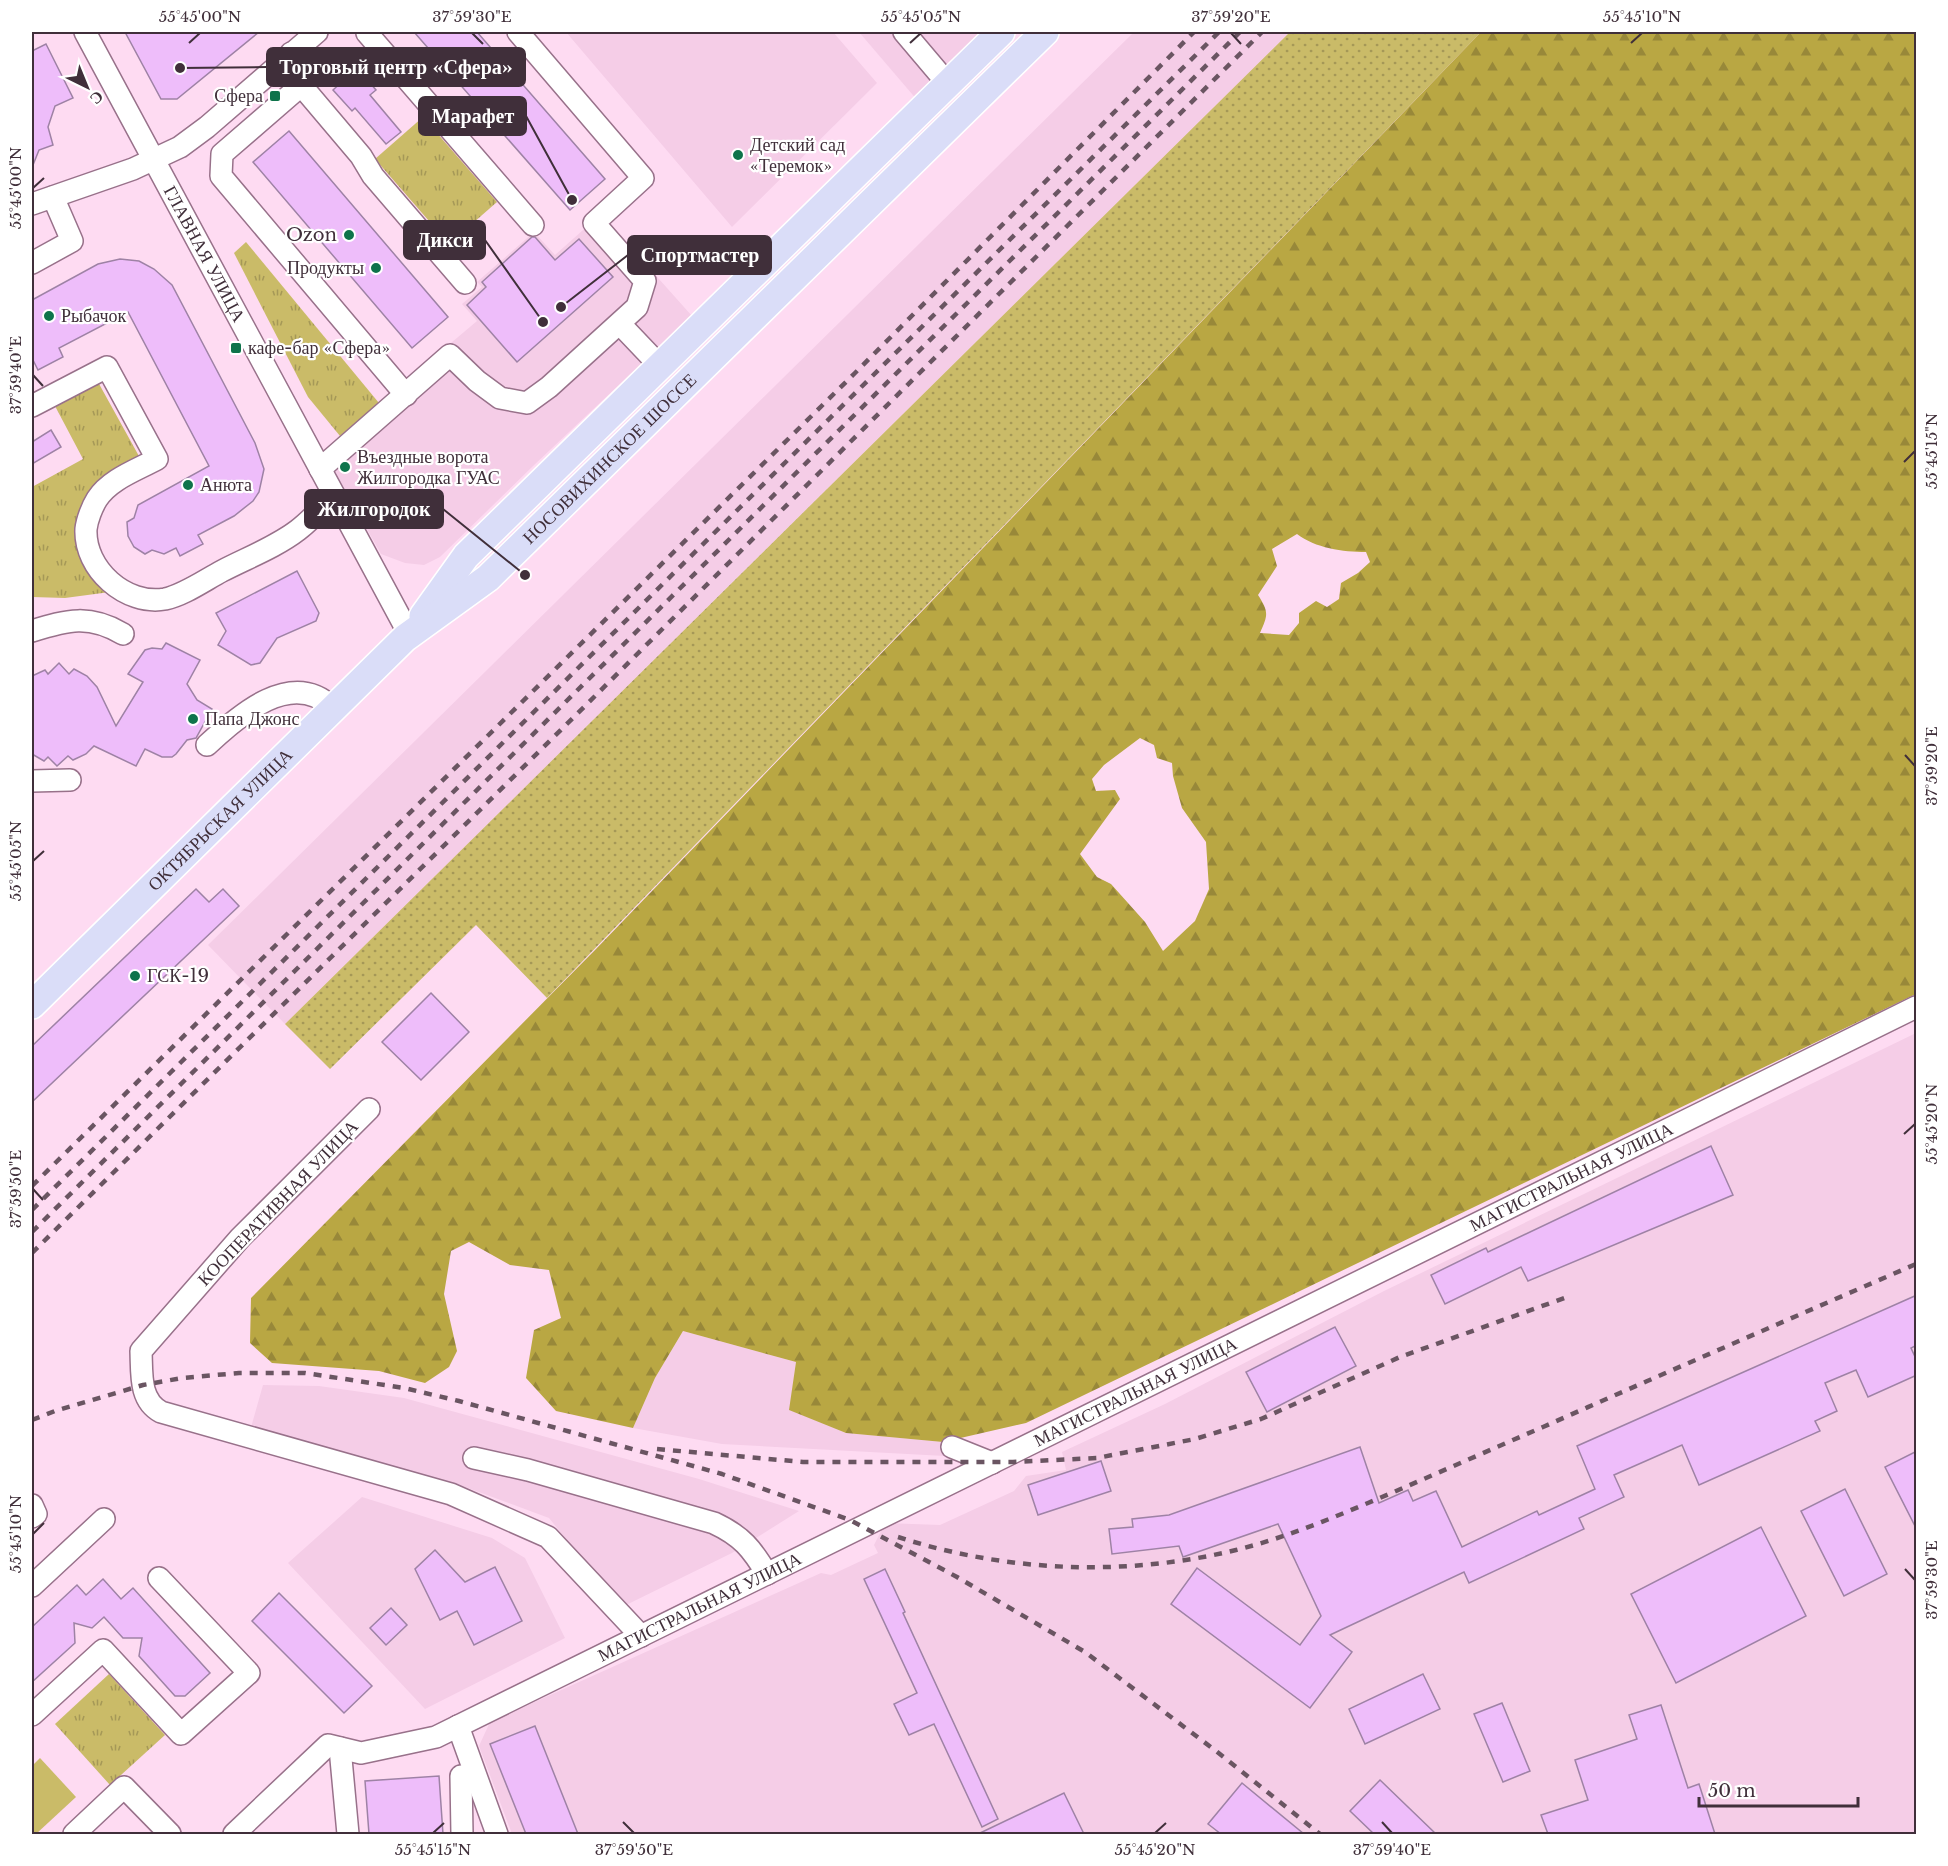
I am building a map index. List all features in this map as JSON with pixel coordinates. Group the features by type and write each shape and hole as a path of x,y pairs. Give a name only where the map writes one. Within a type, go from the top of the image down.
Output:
{"main road":[{"name":"НОСОВИХИНСКОЕ ШОССЕ","path":"409,634 466,556 1001,32"},
{"name":"НОСОВИХИНСКОЕ ШОССЕ","path":"409,634 488,579 1045,32"},
{"name":"ОКТЯБРЬСКАЯ УЛИЦА","path":"32,1005 409,634"}],"street":[{"name":"ГЛАВНАЯ УЛИЦА","path":"85,32 409,634"},
{"path":"32,204 154,161 180,147 207,127 317,32"},
{"path":"369,32 367,33 533,225"},
{"path":"320,469 450,354 477,381 500,398 527,403 549,387 638,307 645,282 594,223 643,178 518,32"},
{"path":"904,32 948,84"},
{"path":"291,54 299,63 306,91 361,156 373,176 465,283"},
{"path":"304,83 222,154 221,176 406,395"},
{"path":"32,262 72,241 53,197"},
{"path":"620,324 660,366"},
{"path":"32,406 107,367 157,459 107,487 97,500 86,530 93,558 100,571 110,583 136,597 165,599 193,586 298,530 334,495"},
{"path":"32,631 68,622 90,621 101,622 123,634"},
{"path":"207,745 248,709 290,693 311,693 324,699 333,708"},
{"path":"32,781 70,780"},
{"name":"МАГИСТРАЛЬНАЯ УЛИЦА","path":"340,1748 361,1753 436,1737 1917,1007"},
{"name":"КООПЕРАТИВНАЯ УЛИЦА","path":"369,1109 240,1238 141,1351 147,1401 161,1412 451,1494 548,1537 641,1636"},
{"path":"952,1447 992,1462"},
{"path":"474,1458 528,1470 714,1523 747,1543 767,1574"},
{"path":"32,1505 36,1514 32,1517"},
{"path":"32,1586 104,1519"},
{"path":"32,1715 104,1650 180,1734 249,1673 159,1578"},
{"path":"458,1726 497,1834"},
{"path":"234,1834 328,1745 340,1748 348,1834"},
{"path":"461,1776 462,1834"},
{"path":"74,1834 124,1787 170,1834"}],"shaded area":[{"name":"Детский сад «Теремок»","path":"566,32 833,32 877,83 732,227"},
{"path":"859,32 989,32 918,101"},
{"path":"1134,32 1290,32 285,1024 208,945"},
{"path":"601,214 692,316 440,557 424,565 405,563 381,554 323,451 477,321 462,304 482,287 477,282 534,232 555,255"},
{"path":"1916,1033 1916,1834 512,1834 479,1746 490,1722 821,1573 831,1575 878,1553 874,1545 885,1523 940,1525 1014,1491 1026,1476 1066,1470 1062,1452 1165,1404 1384,1291"},
{"path":"683,1331 796,1362 790,1410 846,1433 943,1442 951,1440 953,1455 722,1444 633,1428 655,1378"},
{"path":"263,1385 319,1386 404,1398 699,1479 799,1511 732,1553 624,1606 549,1518 457,1484 250,1431"},
{"path":"362,1497 492,1538 525,1558 565,1638 425,1709 288,1563"}],"green space":[{"path":"1290,32 1481,32 547,998 476,925 330,1069 285,1024"},
{"path":"1481,32 1916,32 1916,994 1026,1423 943,1442 846,1433 789,1410 796,1362 683,1331 655,1378 633,1428 556,1411 526,1378 534,1330 561,1318 549,1270 510,1265 469,1242 451,1251 444,1294 457,1351 449,1367 425,1383 379,1371 272,1363 250,1343 251,1298 596,949","holes":["1297,534 1312,543 1330,548 1366,552 1370,562 1358,573 1341,583 1339,599 1327,607 1316,601 1299,613 1299,623 1289,635 1260,633 1266,614 1258,595 1277,566 1272,549","1140,738 1154,745 1157,758 1172,763 1173,776 1182,808 1206,842 1209,889 1195,921 1163,951 1145,922 1111,884 1097,877 1080,854 1120,799 1115,790 1096,791 1092,779 1104,765"]},
{"path":"423,117 497,202 449,244 375,159"},
{"path":"246,242 379,403 340,436 308,397 234,253"},
{"path":"98,382 140,458 96,482 99,488 83,514 110,592 65,598 32,597 32,487 83,459 55,406"},
{"path":"109,1674 165,1735 110,1785 55,1724"},
{"path":"40,1758 76,1797 36,1834 32,1834 32,1766"}],"building":[{"path":"125,32 259,32 177,99 161,99"},
{"path":"414,32 477,32 605,179 570,210"},
{"path":"46,44 73,98 55,106 48,127 53,145 39,150 33,165 32,51"},
{"path":"357,68 376,90 370,95 401,132 386,144 355,108 352,111 333,90"},
{"path":"289,131 448,317 412,348 253,162"},
{"path":"532,237 535,237 555,260 579,239 613,277 517,362 467,305 486,287 482,282"},
{"path":"120,259 139,261 154,269 172,285 255,443 264,469 259,492 253,501 234,516 198,535 203,544 180,556 176,548 164,554 152,550 145,554 134,547 128,536 127,522 134,518 138,505 209,466 128,312 59,348 63,357 38,370 32,358 32,300 98,264"},
{"path":"51,430 61,447 32,464 32,442"},
{"path":"297,571 319,613 316,621 277,638 260,663 251,665 218,645 226,631 216,613"},
{"path":"166,643 200,660 187,684 197,700 212,709 196,738 187,740 172,757 162,757 145,749 136,766 94,746 86,754 73,760 68,756 57,766 48,757 44,761 32,754 32,676 45,670 48,674 59,663 69,674 74,669 87,676 97,687 116,726 143,682 128,674 145,650 162,649"},
{"name":"ГСК-19","path":"196,889 209,902 223,889 239,906 32,1102 32,1046"},
{"path":"431,993 469,1032 421,1080 382,1042"},
{"path":"1711,1146 1733,1195 1528,1281 1521,1267 1445,1304 1431,1275 1486,1248 1488,1252"},
{"path":"1917,1295 1917,1345 1911,1348 1917,1361 1917,1375 1868,1397 1856,1370 1825,1383 1837,1411 1815,1421 1820,1431 1699,1485 1682,1445 1614,1475 1624,1497 1579,1518 1584,1529 1469,1583 1464,1572 1330,1635 1352,1652 1310,1708 1171,1604 1197,1568 1300,1645 1321,1616 1278,1524 1183,1557 1179,1546 1112,1554 1109,1529 1133,1527 1132,1519 1169,1515 1360,1447 1379,1503 1408,1490 1413,1501 1436,1491 1462,1547 1537,1511 1539,1515 1595,1489 1577,1446"},
{"path":"1335,1327 1356,1366 1267,1412 1246,1372"},
{"path":"1917,1451 1917,1530 1885,1467"},
{"path":"1101,1461 1111,1491 1038,1515 1028,1485"},
{"path":"1845,1489 1887,1574 1844,1596 1801,1511"},
{"path":"1761,1527 1806,1616 1676,1683 1631,1594"},
{"path":"435,1550 465,1582 495,1567 522,1621 474,1645 457,1611 440,1620 415,1569"},
{"path":"885,1569 998,1819 982,1827 934,1724 909,1735 894,1704 917,1693 864,1579"},
{"path":"103,1579 121,1599 133,1588 210,1673 185,1696 175,1696 139,1656 142,1638 123,1638 104,1617 92,1628 74,1623 75,1643 32,1682 32,1627 77,1585 86,1595"},
{"path":"279,1593 372,1686 344,1713 252,1621"},
{"path":"391,1608 407,1625 386,1645 370,1628"},
{"path":"1423,1674 1440,1709 1365,1744 1349,1709"},
{"path":"1502,1703 1530,1771 1503,1782 1474,1714"},
{"path":"1661,1705 1688,1788 1699,1784 1715,1834 1548,1834 1541,1815 1588,1800 1575,1760 1637,1739 1629,1715"},
{"path":"535,1726 578,1834 526,1834 490,1744"},
{"path":"439,1776 443,1834 369,1834 365,1781"},
{"path":"1380,1780 1436,1834 1374,1834 1350,1811"},
{"path":"1242,1783 1304,1834 1221,1834 1208,1824"},
{"path":"1064,1793 1084,1834 978,1834"}],"railway":[{"path":"32,1186 855,373 1194,32"},
{"path":"32,1210 1219,32"},
{"path":"32,1232 1240,32"},
{"path":"32,1253 1262,32"},
{"path":"898,1537 981,1558 1066,1567 1152,1564 1194,1559 1253,1546 1368,1503 1916,1264"},
{"path":"657,1449 803,1462 1013,1462 1097,1458 1195,1439 1261,1419 1400,1357 1570,1296"},
{"path":"32,1420 143,1385 182,1378 239,1373 305,1373 404,1388 459,1401 722,1474 850,1520 957,1577 1085,1652 1216,1751 1320,1834"}],"place":[{"name":"Торговый центр «Сфера»","path":"180,68"},
{"name":"Сфера","path":"275,96"},
{"name":"Детский сад «Теремок»","path":"738,155"},
{"name":"Марафет","path":"572,200"},
{"name":"Ozon","path":"349,235"},
{"name":"Продукты","path":"376,268"},
{"name":"Спортмастер","path":"561,307"},
{"name":"Рыбачок","path":"49,316"},
{"name":"Дикси","path":"543,322"},
{"name":"кафе-бар «Сфера»","path":"236,348"},
{"name":"Въездные ворота Жилгородка ГУАС","path":"345,467"},
{"name":"Анюта","path":"188,485"},
{"name":"Жилгородок","path":"525,575"},
{"name":"Папа Джонс","path":"193,719"},
{"name":"ГСК-19","path":"135,976"}]}
